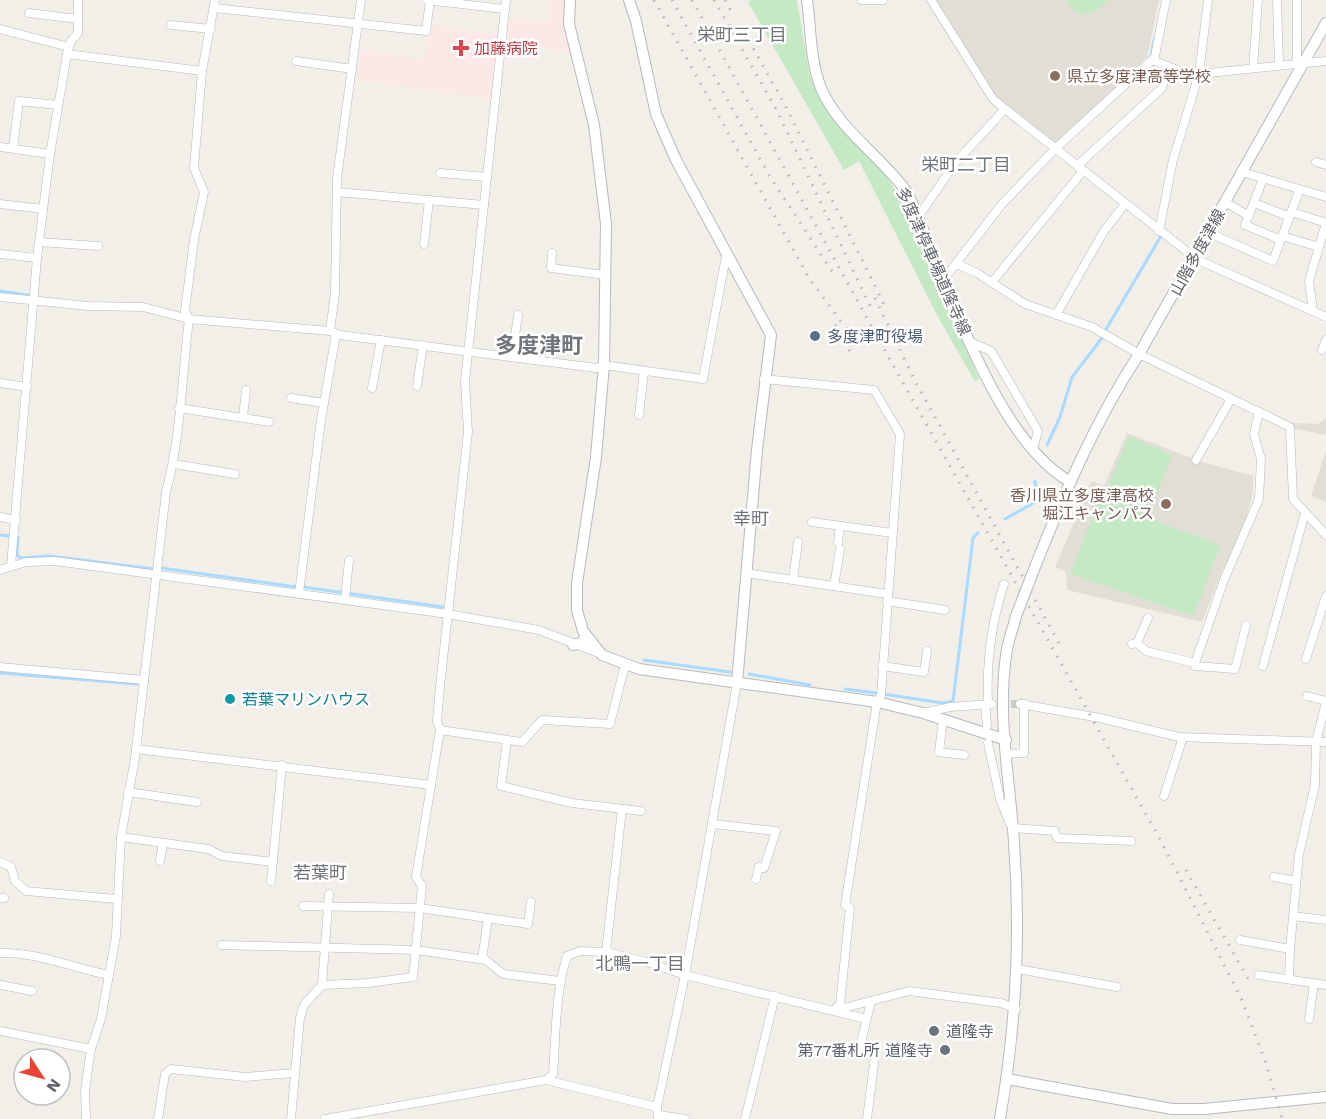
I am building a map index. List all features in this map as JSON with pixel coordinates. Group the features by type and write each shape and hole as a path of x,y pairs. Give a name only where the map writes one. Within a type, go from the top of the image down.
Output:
{"street":[{"path":"10,566 37,258 50,154 68,50 78,33 78,0"},
{"path":"240,11 241,0"},
{"path":"299,593 333,333 337,192 361,0"},
{"path":"86,1119 85,1089 91,1049 101,1019 116,936 120,837 136,749 166,492 174,464 189,319 185,311 194,240 204,192 194,168 202,71 215,4 240,11 426,31 428,0 504,9"},
{"path":"322,985 368,983 413,977 422,886 416,877 440,730 437,720 468,432 465,409 469,351 506,0"},
{"path":"570,0 569,24 594,125 603,184 606,224 604,365 596,457 577,583 577,610 585,634 602,655"},
{"path":"629,0 657,114 676,160 726,256 765,318 771,335 764,380 737,683 713,824 658,1114"},
{"name":"多度津停車場道隆寺線","path":"807,0 815,71 828,103 907,192 970,342 998,400 1033,449 1054,473 1069,482"},
{"path":"862,0 883,0"},
{"path":"931,0 993,99 1005,109 1198,260 1326,317"},
{"path":"1154,61 1166,0"},
{"path":"1159,231 1173,160 1198,76 1208,0"},
{"path":"1253,68 1258,0"},
{"path":"1277,0 1279,65"},
{"path":"1297,0 1301,63"},
{"path":"29,13 78,18"},
{"name":"山階多度津線","path":"1000,1119 1016,1009 1018,969 1013,830 1006,740 1006,655 1016,616 1069,482 1114,392 1139,354 1301,63 1326,23"},
{"path":"171,25 211,29"},
{"path":"0,29 68,50 202,71"},
{"path":"944,279 1002,204 1056,148 1152,60 1198,76 1326,61"},
{"path":"296,61 352,69"},
{"path":"992,282 1080,169 1162,88 1168,67"},
{"path":"13,148 20,101 58,105"},
{"path":"918,216 956,162 1005,109"},
{"path":"0,147 50,154"},
{"path":"1316,162 1326,165"},
{"path":"440,172 487,177"},
{"path":"1242,172 1299,191 1326,197"},
{"path":"1263,179 1245,225 1282,238 1319,247"},
{"path":"1207,232 1273,261 1299,191"},
{"path":"337,192 484,205"},
{"path":"424,244 429,200"},
{"path":"1225,202 1249,216"},
{"path":"1254,203 1326,223 1309,281 1313,311"},
{"path":"0,204 43,209"},
{"path":"1056,315 1104,231 1125,204"},
{"path":"39,242 98,246"},
{"path":"552,253 551,268 605,275"},
{"path":"0,254 37,258"},
{"path":"0,297 34,302 143,307 189,319 333,333 596,368 604,365 703,379 726,256"},
{"path":"957,264 992,282 1025,304 1092,327 1139,354 1290,427 1293,499 1326,534"},
{"path":"512,356 518,315"},
{"path":"372,388 381,340"},
{"path":"1322,350 1326,340"},
{"path":"970,342 991,351 1038,431 1033,449"},
{"path":"417,386 423,345"},
{"path":"639,415 644,371"},
{"path":"764,380 874,390 900,434 881,696 876,702 845,905 850,908 840,1004 834,1010"},
{"path":"0,384 27,387"},
{"path":"243,417 246,390"},
{"path":"291,399 324,403"},
{"path":"1196,460 1231,399"},
{"path":"179,408 269,422"},
{"path":"1195,663 1224,580 1259,499 1261,459 1254,434 1259,412"},
{"path":"174,464 235,474"},
{"path":"1263,666 1305,513"},
{"path":"0,516 15,520"},
{"path":"812,522 892,533"},
{"path":"834,586 840,526"},
{"path":"793,580 798,542"},
{"path":"345,596 349,560"},
{"path":"0,570 26,562 56,561 299,593 345,596 539,630 626,665 876,702 923,713 1006,740"},
{"path":"747,573 834,586 945,610"},
{"path":"987,726 992,625 1004,584"},
{"path":"1306,659 1326,596"},
{"path":"1148,618 1135,644 1146,651 1195,663 1195,666 1235,669 1246,625"},
{"path":"573,645 584,642 585,634"},
{"path":"882,666 924,672 927,651"},
{"path":"440,730 522,742 542,720 610,724 626,665"},
{"path":"0,667 144,680"},
{"path":"1289,979 1296,881 1315,785 1316,742 1326,702 1307,696"},
{"path":"1007,754 1024,753 1022,704 1183,737 1326,742"},
{"path":"923,713 950,707 988,705"},
{"path":"943,719 939,752 960,754 955,763"},
{"path":"1164,796 1183,737"},
{"path":"507,741 501,786 572,803 641,811"},
{"path":"988,743 1000,799 1013,830 1055,831 1057,837 1131,841"},
{"path":"136,749 282,765 431,785"},
{"path":"271,881 282,765"},
{"path":"128,792 197,802"},
{"path":"606,952 622,809"},
{"path":"713,824 776,831 764,868 759,867 756,879"},
{"path":"120,837 208,849 222,856 273,862"},
{"path":"160,861 163,843"},
{"path":"0,862 11,867 15,881 26,891 116,899"},
{"path":"1274,877 1296,881"},
{"path":"291,1119 297,1040 304,1005 322,985 326,907 329,894"},
{"path":"303,906 420,908 528,924 531,902"},
{"path":"1293,916 1326,920"},
{"path":"482,959 488,918"},
{"path":"1240,940 1290,948"},
{"path":"222,945 416,950 482,959 503,974 560,981"},
{"path":"546,1080 552,1074 560,981 567,956 580,951 606,952 647,962 685,975 866,1019"},
{"path":"0,952 22,952 44,957 72,968 109,975"},
{"path":"1018,969 1117,987"},
{"path":"1258,975 1326,985"},
{"path":"1309,1019 1314,983"},
{"path":"0,985 32,991"},
{"path":"834,1010 909,991 1001,1003 1016,1009"},
{"path":"745,1119 775,996"},
{"path":"867,1119 875,1056 858,1051 871,1001"},
{"path":"0,1031 91,1049"},
{"path":"158,1119 165,1074 171,1069 245,1077 294,1073"},
{"path":"1007,1079 1172,1109 1204,1109 1326,1097"},
{"path":"325,1119 546,1080 658,1114 685,1119"}],"shaded area":[{"name":"加藤病院","path":"549,0 564,0 571,52 497,45 492,99 357,80 360,50 423,59 431,25 504,36 507,17 547,22"},
{"name":"県立多度津高等学校","path":"936,0 1159,0 1147,57 1056,144 996,96"},
{"name":"香川県立多度津高校 堀江キャンパス","path":"1231,394 1279,419 1294,423 1318,424 1326,418 1326,435 1277,425 1232,401 1198,461 1253,476 1253,493 1242,533 1221,573 1202,622 1067,590 1066,572 1055,567 1092,481 1104,486 1127,433 1194,459"},
{"path":"1326,451 1326,502 1311,496"}],"green space":[{"path":"752,0 797,0 809,72 817,93 839,127 882,170 908,209 979,379 975,382 938,317 859,161 844,170 748,2"},
{"path":"1067,0 1109,0 1091,14 1076,13"},
{"path":"1129,436 1172,455 1148,518 1220,545 1194,616 1070,574 1099,500 1102,501"}],"waterway":[{"path":"1151,56 1154,40"},
{"path":"1105,331 1161,236"},
{"path":"0,291 28,295"},
{"path":"1047,445 1060,417 1072,377 1102,338"},
{"path":"1005,519 1037,501 1035,481"},
{"path":"883,694 943,703 953,701 973,538 978,533"},
{"path":"0,535 10,536"},
{"path":"18,537 17,555 21,558 49,556 154,569"},
{"path":"161,568 296,587"},
{"path":"303,587 443,607"},
{"path":"644,660 730,672"},
{"path":"0,673 137,684"},
{"path":"749,674 810,685"},
{"path":"845,689 876,693"}],"tunnel":[{"path":"999,704 1020,704"}],"railway":[{"path":"654,0 809,278 851,335"},
{"path":"672,0 769,175 835,276"},
{"path":"692,0 875,333 1161,841 1241,998 1265,1060 1282,1119"},
{"path":"714,0 776,109 873,312"},
{"path":"725,0 733,15"},
{"path":"744,32 785,105 884,304"},
{"path":"875,298 913,377 1060,645"},
{"path":"835,325 851,353"},
{"path":"1186,870 1251,984"}],"place":[{"name":"加藤病院","path":"461,48"},
{"name":"県立多度津高等学校","path":"1055,76"},
{"name":"多度津町役場","path":"815,336"},
{"name":"香川県立多度津高校 堀江キャンパス","path":"1166,504"},
{"name":"若葉マリンハウス","path":"230,699"},
{"name":"道隆寺","path":"934,1031"},
{"name":"第77番札所 道隆寺","path":"945,1050"}],"district":[{"name":"栄町三丁目","path":"742,35"},
{"name":"栄町二丁目","path":"966,165"},
{"name":"多度津町","path":"539,345"},
{"name":"幸町","path":"751,519"},
{"name":"若葉町","path":"320,873"},
{"name":"北鴨一丁目","path":"640,964"}]}
